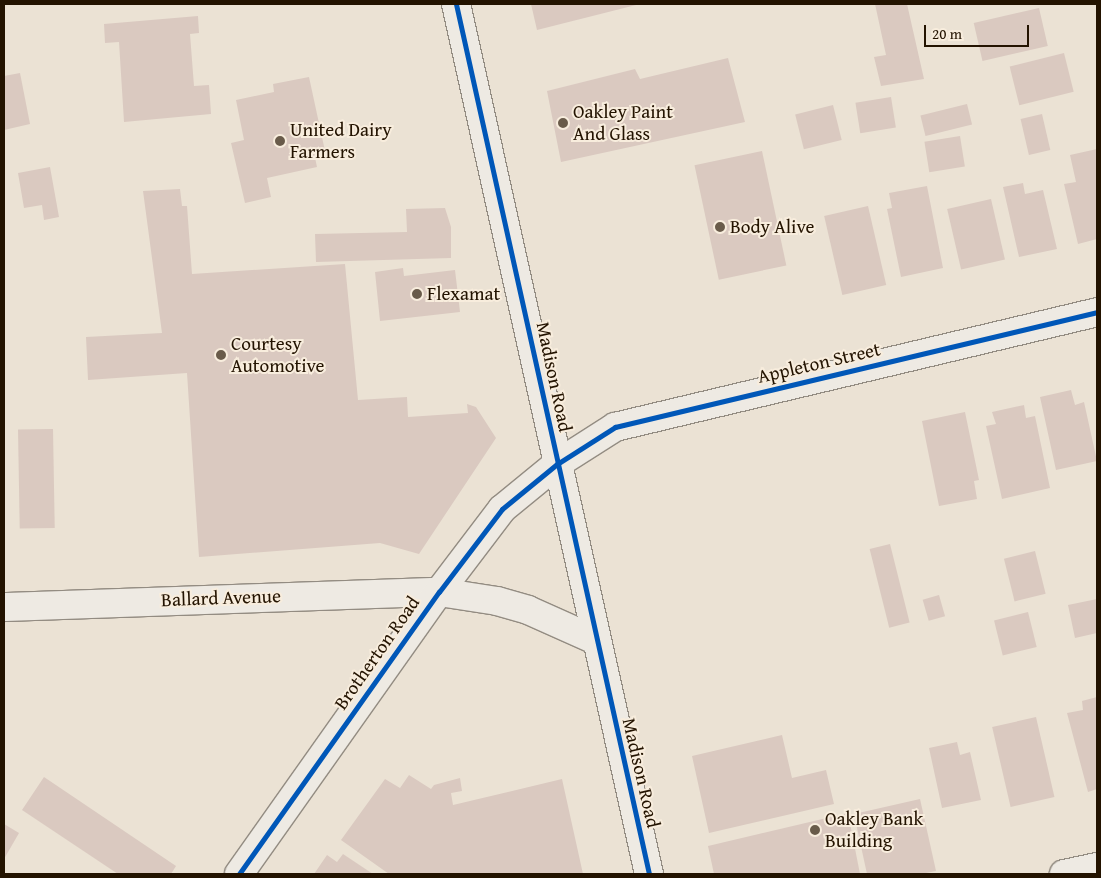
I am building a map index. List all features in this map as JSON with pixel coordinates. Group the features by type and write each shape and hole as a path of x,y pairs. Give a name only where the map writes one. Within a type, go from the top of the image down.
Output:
{"street":[{"name":"Madison Road","path":"456,4 595,640 649,874"},
{"name":"Appleton Street","path":"557,464 616,427 1097,312"},
{"name":"Brotherton Road","path":"239,874 439,592 502,509 557,464"},
{"name":"Ballard Avenue","path":"4,607 439,592 497,601 528,610 595,640"},
{"path":"1064,874 1097,867"}],"building":[{"path":"531,4 640,4 537,30"},
{"path":"875,4 907,4 924,79 881,86 874,57 886,55"},
{"path":"1039,8 1048,46 982,61 974,23"},
{"path":"198,16 199,33 190,34 194,86 209,85 211,114 124,122 119,42 105,43 104,24"},
{"path":"1064,53 1074,92 1019,105 1010,67"},
{"path":"728,58 745,122 561,162 547,91 635,69 640,79"},
{"path":"20,73 30,124 4,130 4,76"},
{"name":"United Dairy Farmers","path":"309,77 325,151 314,153 317,167 267,178 271,197 245,203 231,143 244,140 236,100 274,92 273,84"},
{"path":"891,97 896,128 860,133 855,103"},
{"path":"967,104 972,124 926,136 920,116"},
{"path":"833,105 842,140 804,149 795,114"},
{"path":"1042,114 1050,150 1029,155 1021,119"},
{"path":"960,136 965,167 929,172 924,142"},
{"path":"1097,149 1097,239 1078,244 1064,184 1076,182 1070,155"},
{"path":"762,151 786,265 719,280 695,165"},
{"path":"50,167 59,217 44,220 42,205 24,208 18,173"},
{"path":"1023,183 1025,194 1043,190 1057,249 1019,257 1003,187"},
{"path":"927,186 943,268 901,277 887,209 892,208 889,193"},
{"name":"Courtesy Automotive","path":"180,189 182,206 187,206 192,274 345,264 358,400 407,397 408,417 468,413 467,404 476,407 496,438 419,554 380,543 199,557 187,373 88,380 86,337 162,333 143,191"},
{"path":"991,199 1005,259 961,270 947,209"},
{"path":"868,206 886,285 842,295 824,216"},
{"path":"445,208 451,227 451,258 316,262 315,234 407,232 406,209"},
{"name":"Flexamat","path":"403,268 404,276 455,270 460,312 380,321 375,272"},
{"path":"1071,390 1075,405 1084,402 1097,461 1056,470 1040,397"},
{"path":"1024,405 1026,418 1035,416 1050,488 1002,499 986,426 996,424 992,412"},
{"path":"965,412 979,480 974,481 977,499 939,506 922,421"},
{"path":"53,429 55,528 20,529 18,430"},
{"path":"890,544 910,623 889,628 870,549"},
{"path":"1035,551 1046,594 1015,601 1004,559"},
{"path":"939,595 945,616 929,621 923,600"},
{"path":"1097,599 1097,633 1075,638 1068,605"},
{"path":"1028,612 1037,647 1003,655 994,620"},
{"path":"1097,697 1097,789 1088,792 1067,713 1083,710 1082,701"},
{"path":"1036,717 1054,797 1011,807 992,727"},
{"path":"782,735 792,778 826,770 834,804 709,833 692,756"},
{"path":"957,742 960,755 970,752 981,800 942,808 929,748"},
{"path":"409,775 431,789 434,785 460,778 462,791 451,793 453,805 562,779 583,874 389,874 341,840 385,779 400,788"},
{"path":"44,777 176,866 171,874 118,874 22,810"},
{"path":"920,799 936,871 921,874 867,874 854,814"},
{"name":"Oakley Bank Building","path":"848,813 860,874 714,874 708,846"},
{"path":"4,824 19,833 4,859"},
{"path":"343,854 373,874 314,874 327,855 337,862"}],"cycle path":[{"path":"456,4 649,874"},
{"path":"239,874 439,592 502,509 557,464 615,427 1097,312"}],"place":[{"name":"Oakley Paint And Glass","path":"563,123"},
{"name":"United Dairy Farmers","path":"280,141"},
{"name":"Body Alive","path":"720,227"},
{"name":"Flexamat","path":"417,294"},
{"name":"Courtesy Automotive","path":"221,355"},
{"name":"Oakley Bank Building","path":"815,830"}]}
